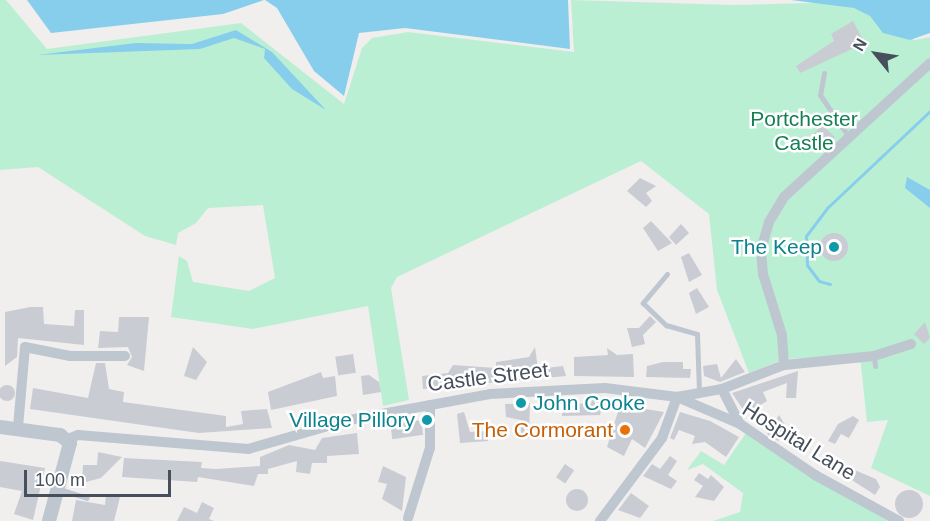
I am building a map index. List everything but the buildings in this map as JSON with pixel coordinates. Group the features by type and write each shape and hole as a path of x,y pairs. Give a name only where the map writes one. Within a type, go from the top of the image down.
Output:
{"street":[{"path":"784,365 782,335 763,274 765,236 784,197 930,63"},
{"name":"Castle Street","path":"68,440 78,435 248,449 430,405 520,390 605,388 677,397 722,389 784,365 875,361 911,344"},
{"path":"18,428 25,347 70,356 125,356"},
{"path":"722,389 740,424"},
{"path":"600,521 662,438 677,397"},
{"name":"Hospital Lane","path":"677,397 740,424 807,471 899,521"},
{"path":"408,518 429,455 430,405"},
{"path":"0,427 42,432 68,440 71,447 49,521"}],"lane":[{"path":"824,73 820,95 849,136"},
{"path":"667,274 643,303 666,325 697,334 699,392"},
{"path":"59,489 87,498"}],"green space":[{"name":"Portchester Castle","path":"0,0 6,0 47,49 241,23 344,104 362,48 372,38 408,32 574,52 571,0 733,5 930,0 883,33 915,40 930,37 930,496 871,468 888,420 867,422 860,356 784,359 749,373 717,290 709,214 641,161 397,277 391,288 409,400 383,406 368,306 253,329 171,317 179,256 187,261 193,282 249,291 275,278 263,205 208,208 196,223 178,233 176,245 145,236 38,167 0,170"},
{"path":"746,433 895,521 713,521 740,512 743,493 703,464 687,470 701,451 724,465"}],"water":[{"path":"27,0 264,0 223,14 51,33"},
{"path":"265,0 568,0 570,49 405,28 359,33 344,96 314,71 277,8"},
{"path":"791,0 930,0 930,33 910,40 883,33 870,16 854,8"},
{"path":"236,30 272,52 326,110 292,89 264,58 265,49 234,38 200,49 37,55 136,43 192,44"},
{"path":"907,177 930,190 930,208 905,188"}],"waterway":[{"path":"830,284 819,281 807,265 806,236 827,208 930,111"}],"place":[{"name":"The Keep","path":"834,247"},
{"name":"John Cooke","path":"521,403"},
{"name":"Village Pillory","path":"427,420"},
{"name":"The Cormorant","path":"625,430"}]}
